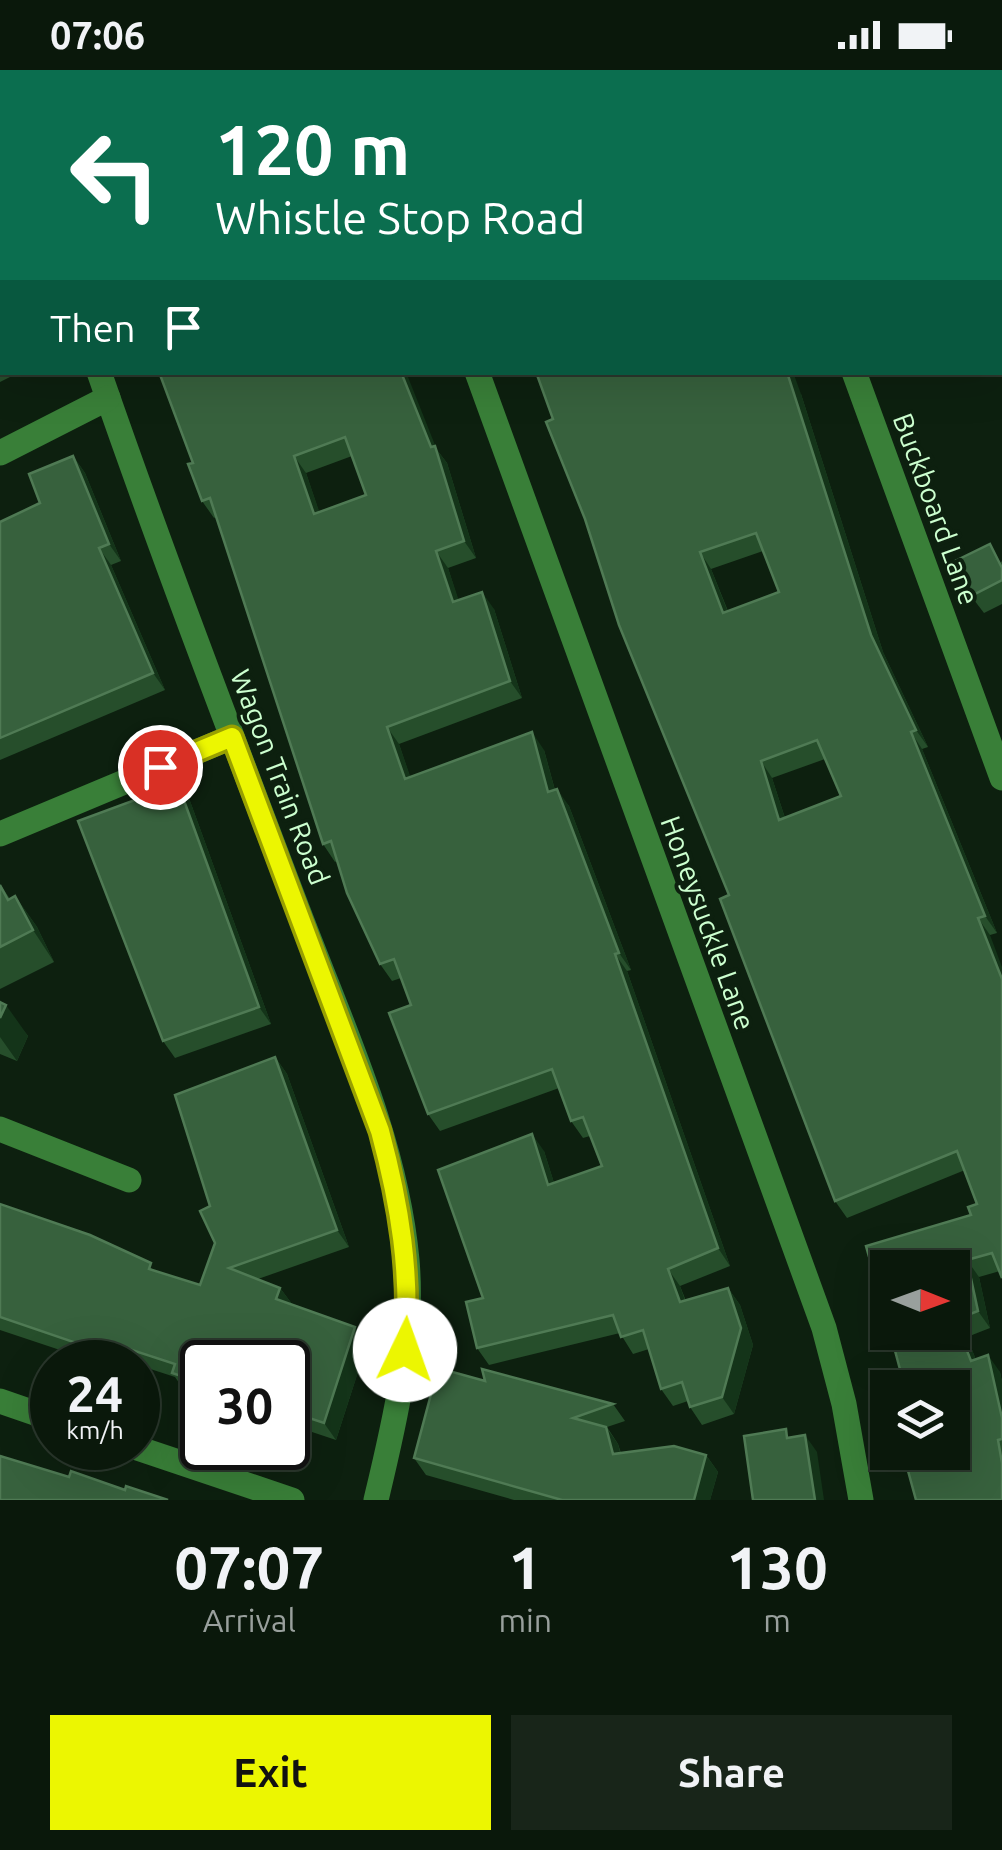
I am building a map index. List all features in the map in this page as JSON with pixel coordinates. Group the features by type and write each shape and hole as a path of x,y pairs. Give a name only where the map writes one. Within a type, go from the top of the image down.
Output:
{"street":[{"name":"Wagon Train Road","path":"100,375 380,1131 408,1264 403,1382 376,1500"},
{"name":"Honeysuckle Lane","path":"478,375 824,1328 844,1404 861,1500"},
{"name":"Buckboard Lane","path":"855,375 1002,778"},
{"path":"0,453 108,398"},
{"path":"0,834 232,737"},
{"path":"0,1129 129,1180"},
{"path":"0,1401 30,1411"},
{"path":"160,1456 292,1500"}],"building":[{"path":"160,375 402,375 431,447 435,446 464,541 436,551 453,602 482,592 510,681 387,727 405,779 532,732 548,792 557,789 619,953 615,954 718,1248 668,1269 680,1302 728,1288 741,1328 722,1397 690,1407 682,1382 661,1389 643,1330 621,1337 613,1315 477,1348 466,1302 483,1298 438,1170 532,1134 548,1185 602,1166 583,1117 571,1121 552,1069 428,1114 389,1013 411,1005 394,959 380,964 347,893 331,841 323,844 210,498 202,501 188,464 193,463","holes":["345,437 366,495 314,514 294,456"]},
{"path":"537,375 788,375 871,635 916,730 911,732 985,916 978,918 1002,979 1002,1278 992,1253 970,1259 970,1250 870,1250 870,1260 866,1246 971,1215 968,1207 977,1204 957,1151 835,1201 720,899 729,895 619,625 585,519 546,422 553,419","holes":["756,533 779,592 723,613 700,552","817,740 841,796 779,820 761,761"]},
{"path":"73,456 109,544 99,548 153,673 0,738 0,522 40,503 29,474"},
{"path":"990,544 1002,568 1002,580 971,596 955,561"},
{"path":"178,784 259,1007 163,1041 78,821"},
{"path":"0,885 8,900 15,896 33,930 0,947"},
{"path":"275,1057 337,1230 229,1268 280,1288 276,1299 355,1327 324,1423 310,1418 310,1340 180,1340 180,1376 172,1373 175,1364 160,1359 160,1340 67,1340 0,1317 0,1204 90,1235 151,1263 149,1269 200,1285 215,1243 200,1211 210,1206 175,1095"},
{"path":"970,1274 978,1311 970,1314"},
{"path":"895,1350 967,1350 971,1361 988,1355 1002,1418 1002,1439 998,1440 1002,1500 916,1500 908,1470 970,1470 970,1370 900,1370"},
{"path":"438,1368 485,1381 482,1369 613,1404 573,1418 606,1427 613,1454 674,1446 706,1455 694,1500 562,1500 414,1458"},
{"path":"786,1429 787,1438 805,1435 815,1500 753,1500 744,1436"},
{"path":"0,1456 30,1465 30,1470 69,1477 71,1471 168,1500 0,1500"}],"route":[{"path":"160,767 232,737 356,1064 395,1184 408,1264 405,1350"}]}
